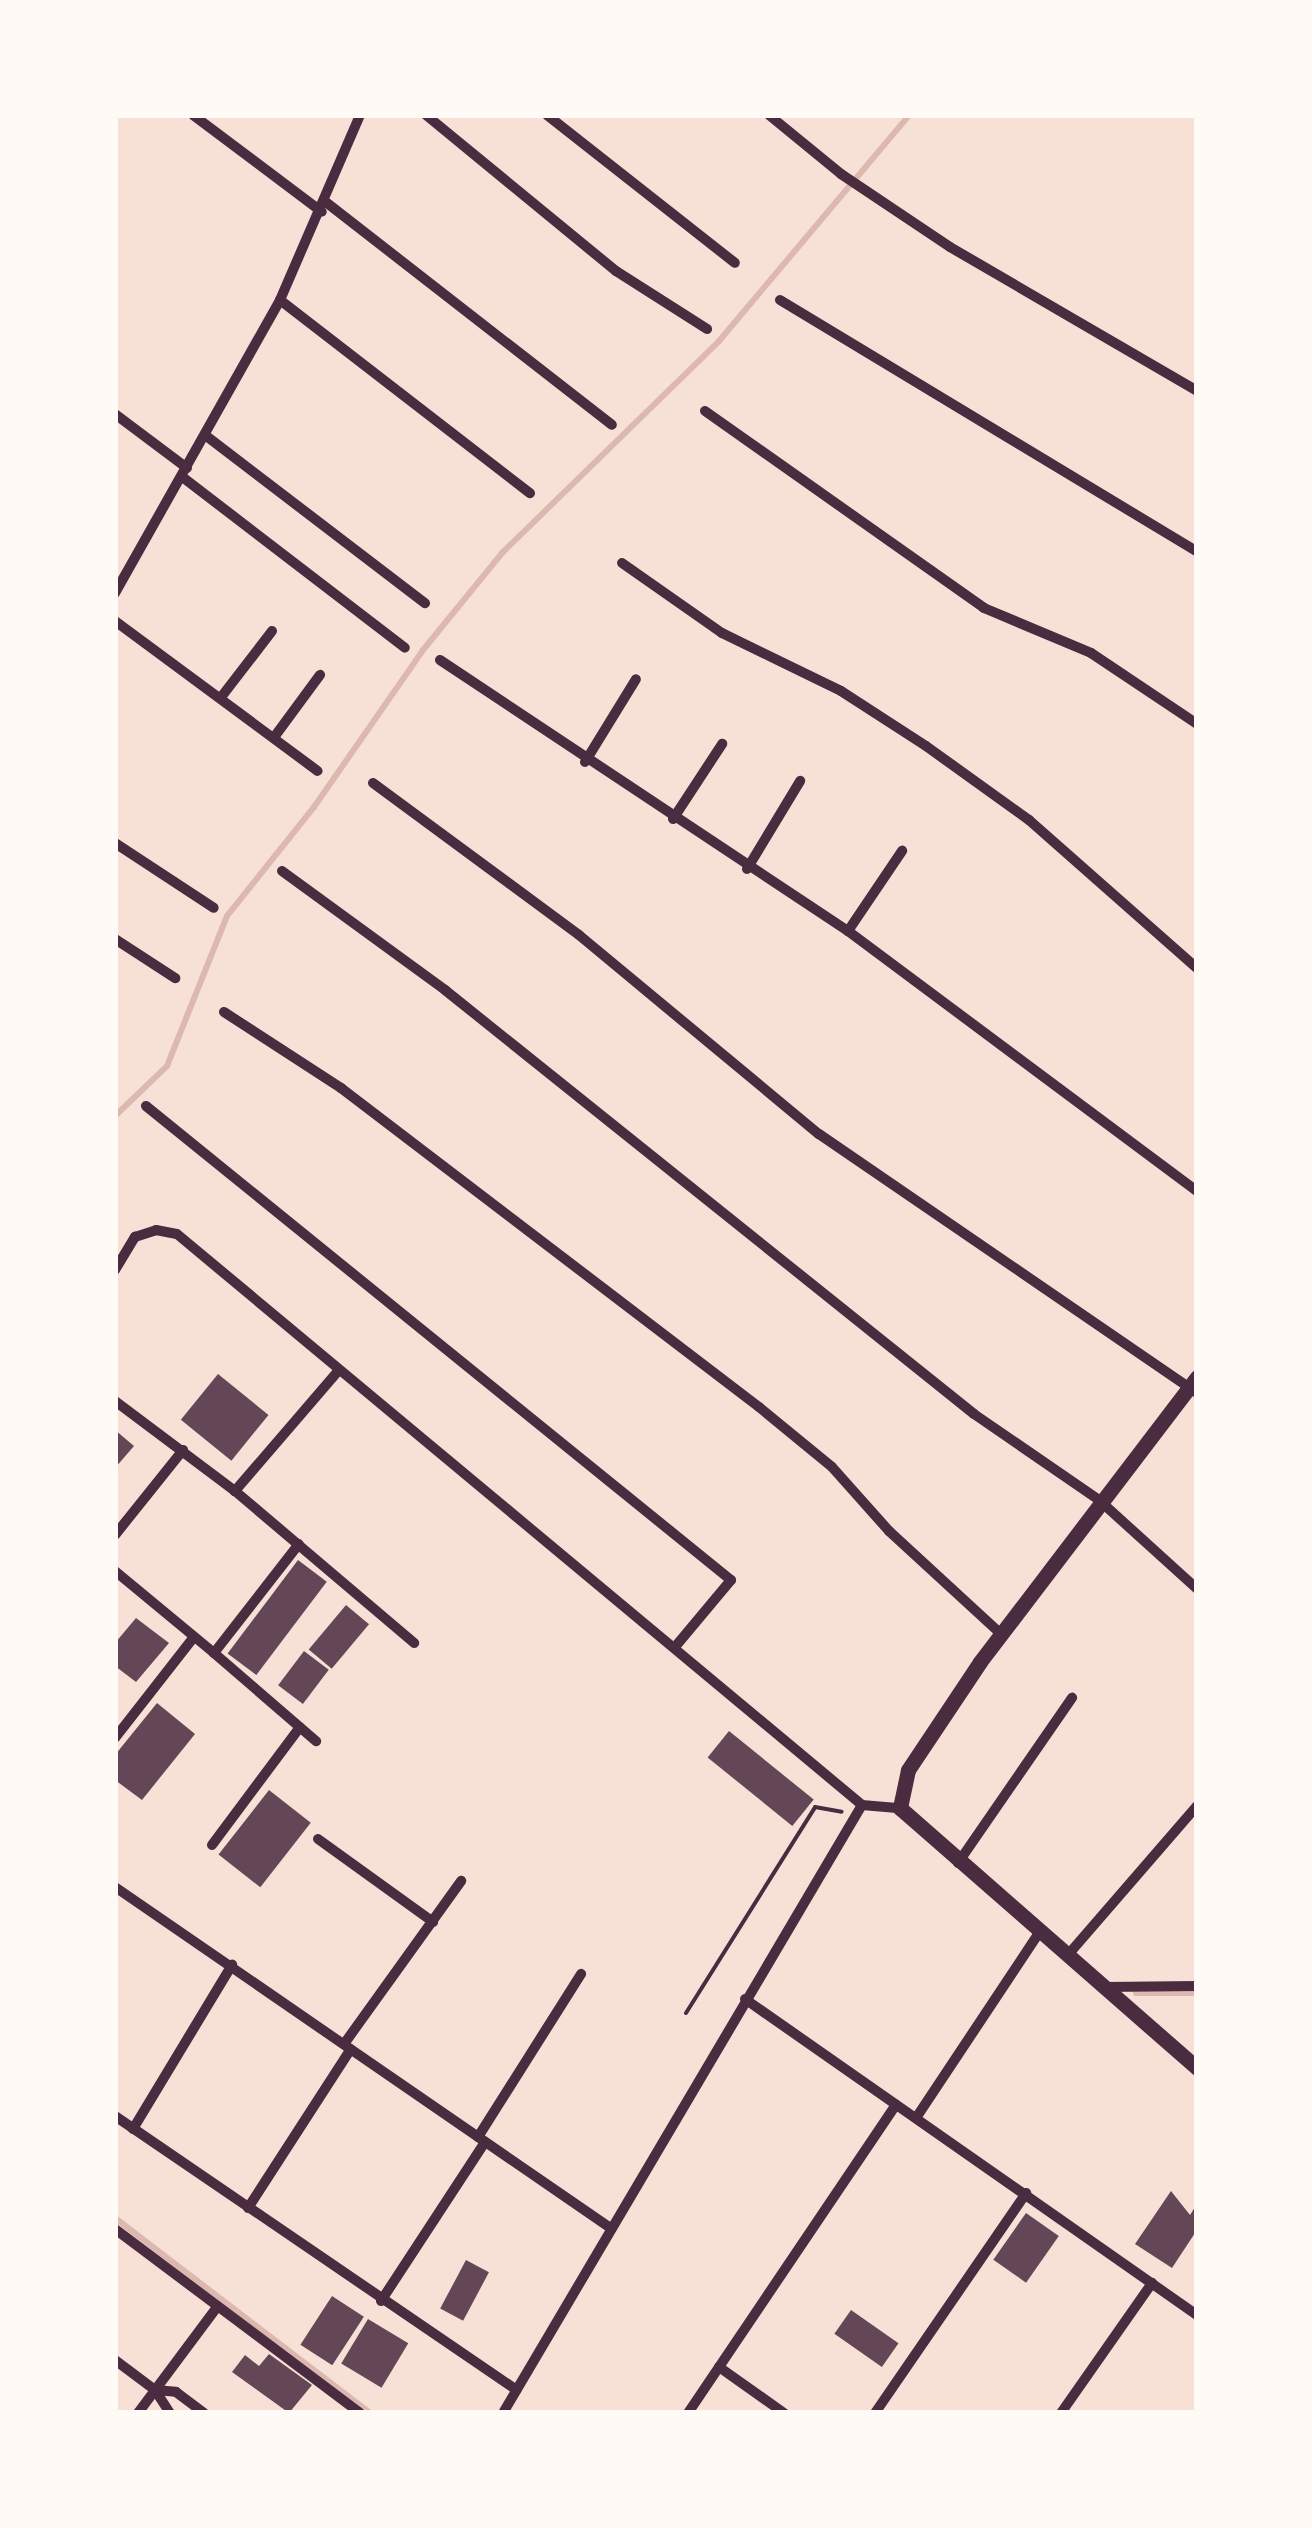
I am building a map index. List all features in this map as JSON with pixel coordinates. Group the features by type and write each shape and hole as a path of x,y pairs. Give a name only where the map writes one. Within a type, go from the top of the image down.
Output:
{"street":[{"path":"193,115 324,208 612,426"},
{"path":"115,593 280,300 324,208 360,115"},
{"path":"426,115 616,271 707,329"},
{"path":"547,115 735,263"},
{"path":"769,115 862,189 1197,391"},
{"path":"280,300 530,494"},
{"path":"780,300 1197,552"},
{"path":"705,410 984,608 1092,653 1197,724"},
{"path":"115,414 405,648"},
{"path":"205,436 425,603"},
{"path":"622,563 722,632 841,691 926,746 1030,820 1197,968"},
{"path":"115,621 318,770"},
{"path":"222,696 272,630"},
{"path":"440,660 585,762 848,931 1197,1191"},
{"path":"275,736 320,675"},
{"path":"585,762 636,679"},
{"path":"673,819 722,744"},
{"path":"747,869 800,781"},
{"path":"373,783 580,935 820,1134 1194,1386 1099,1500 1001,1634 908,1770 900,1808"},
{"path":"115,843 214,908"},
{"path":"848,931 902,851"},
{"path":"282,871 460,1002 974,1414 1099,1500 1197,1588"},
{"path":"115,939 175,978"},
{"path":"224,1012 357,1100 744,1396 832,1467 889,1531 1001,1634"},
{"path":"146,1106 731,1580 675,1647"},
{"path":"115,1270 135,1237 156,1230 178,1234 675,1647 859,1810 900,1808 958,1864 1197,2068"},
{"path":"235,1491 339,1370"},
{"path":"115,1401 235,1491 414,1642"},
{"path":"115,1535 183,1450"},
{"path":"214,1653 300,1544"},
{"path":"115,1572 316,1740"},
{"path":"115,1738 194,1637"},
{"path":"958,1864 1072,1698"},
{"path":"212,1845 300,1727"},
{"path":"1068,1956 1197,1806"},
{"path":"503,2413 609,2226 859,1810"},
{"path":"318,1839 433,1922"},
{"path":"248,2208 347,2046 460,1881"},
{"path":"116,1890 232,1965 609,2226"},
{"path":"916,2118 1039,1933"},
{"path":"133,2129 232,1965"},
{"path":"382,2301 581,1974"},
{"path":"1105,1988 1197,1986"},
{"path":"745,1999 1197,2315"},
{"path":"688,2413 896,2105"},
{"path":"115,2116 516,2390"},
{"path":"875,2413 1026,2194"},
{"path":"115,2228 360,2413"},
{"path":"1061,2413 1152,2283"},
{"path":"138,2413 217,2307"},
{"path":"115,2360 155,2390 170,2413"},
{"path":"719,2367 784,2413"},
{"path":"155,2390 176,2392 204,2413"}],"path":[{"path":"686,2013 815,1807 859,1810"}],"building":[{"path":"218,1374 269,1415 231,1461 181,1420"},
{"path":"115,1430 134,1446 115,1468"},
{"path":"298,1560 327,1582 256,1675 228,1653"},
{"path":"346,1605 369,1624 332,1669 309,1649"},
{"path":"136,1618 169,1643 136,1682 115,1666 115,1643"},
{"path":"304,1651 329,1670 303,1704 278,1685"},
{"path":"157,1703 195,1734 142,1800 115,1780 115,1755"},
{"path":"729,1731 814,1800 792,1826 708,1757"},
{"path":"269,1790 311,1823 260,1887 219,1855"},
{"path":"1171,2191 1190,2215 1197,2204 1197,2230 1172,2268 1135,2244"},
{"path":"1026,2213 1059,2236 1026,2283 993,2260"},
{"path":"466,2260 489,2272 463,2321 440,2309"},
{"path":"332,2296 364,2317 332,2365 300,2345"},
{"path":"851,2310 899,2343 882,2367 834,2334"},
{"path":"368,2319 408,2343 382,2388 341,2364"},
{"path":"269,2354 312,2385 289,2413 232,2372 245,2355 259,2366"}],"waterway":[{"path":"115,1116 167,1066 227,916 314,807 423,650 502,553 719,341 909,115"},
{"path":"1136,1993 1197,1993"},
{"path":"115,2218 370,2413"}]}
